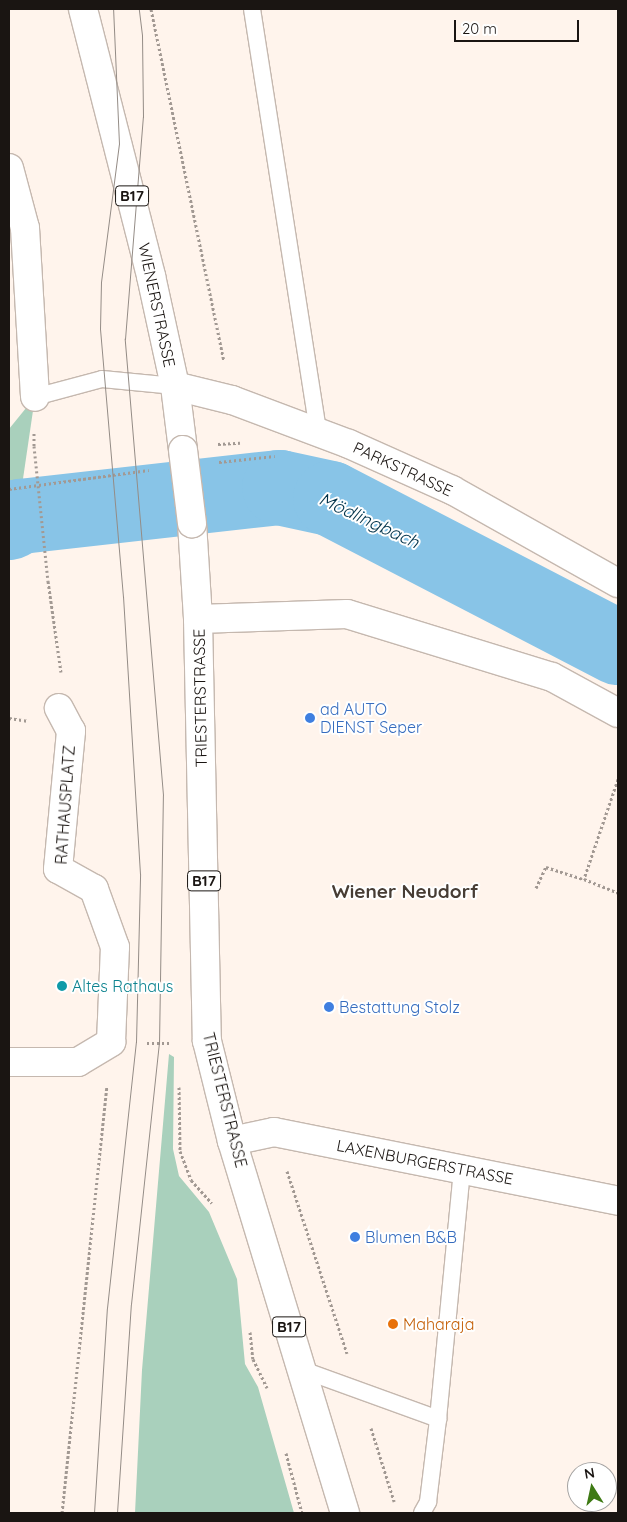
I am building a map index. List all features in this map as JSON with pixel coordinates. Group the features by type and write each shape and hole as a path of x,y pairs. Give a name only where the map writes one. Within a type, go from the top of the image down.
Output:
{"street":[{"name":"WIENERSTRASSE","path":"83,9 136,211 175,386"},
{"name":"WIENERSTRASSE","path":"9,168 25,228 35,397"},
{"name":"PARKSTRASSE","path":"175,386 232,400 318,432 452,490 618,583"},
{"name":"TRIESTERSTRASSE","path":"175,386 192,523 198,619 207,1041 232,1141 345,1513"},
{"path":"198,619 347,614 552,678 618,713"},
{"name":"RATHAUSPLATZ","path":"9,1062 78,1062 111,1042 115,947 94,889 58,870 71,731 59,708"},
{"name":"LAXENBURGERSTRASSE","path":"232,1141 274,1132 618,1200"}],"lane":[{"path":"252,9 318,432"},
{"name":"WIENERSTRASSE","path":"35,397 102,380 175,386"},
{"path":"422,1513 428,1502 438,1419 462,1168"},
{"path":"303,1370 438,1419"}],"path":[{"path":"151,9 232,400"},
{"path":"34,446 48,581 62,676 59,708"},
{"path":"213,463 282,455"},
{"path":"9,489 154,470"},
{"path":"584,879 618,779"},
{"path":"536,888 546,866 618,893"},
{"path":"62,1513 106,1106"},
{"path":"274,1132 360,1391 395,1504"}],"green space":[{"path":"35,397 19,506 9,511 9,429"},
{"path":"169,1054 174,1057 173,1149 179,1176 209,1212 237,1279 245,1364 258,1387 294,1513 135,1513 142,1370"}],"waterway":[{"name":"Mödlingbach","path":"9,522 20,516 279,487 330,498 618,647"}],"tram line":[{"path":"94,1513 107,1308 136,1042 140,874 123,597 100,329 101,282 119,144 113,9"},
{"path":"117,1513 131,1304 159,1044 163,795 125,339 143,117 142,35 139,9"}],"place":[{"name":"ad AUTO DIENST Seper","path":"310,718"},
{"name":"Altes Rathaus","path":"62,986"},
{"name":"Bestattung Stolz","path":"329,1007"},
{"name":"Blumen B&B","path":"355,1237"},
{"name":"Maharaja","path":"393,1324"}],"district":[{"name":"Wiener Neudorf","path":"405,892"}]}
